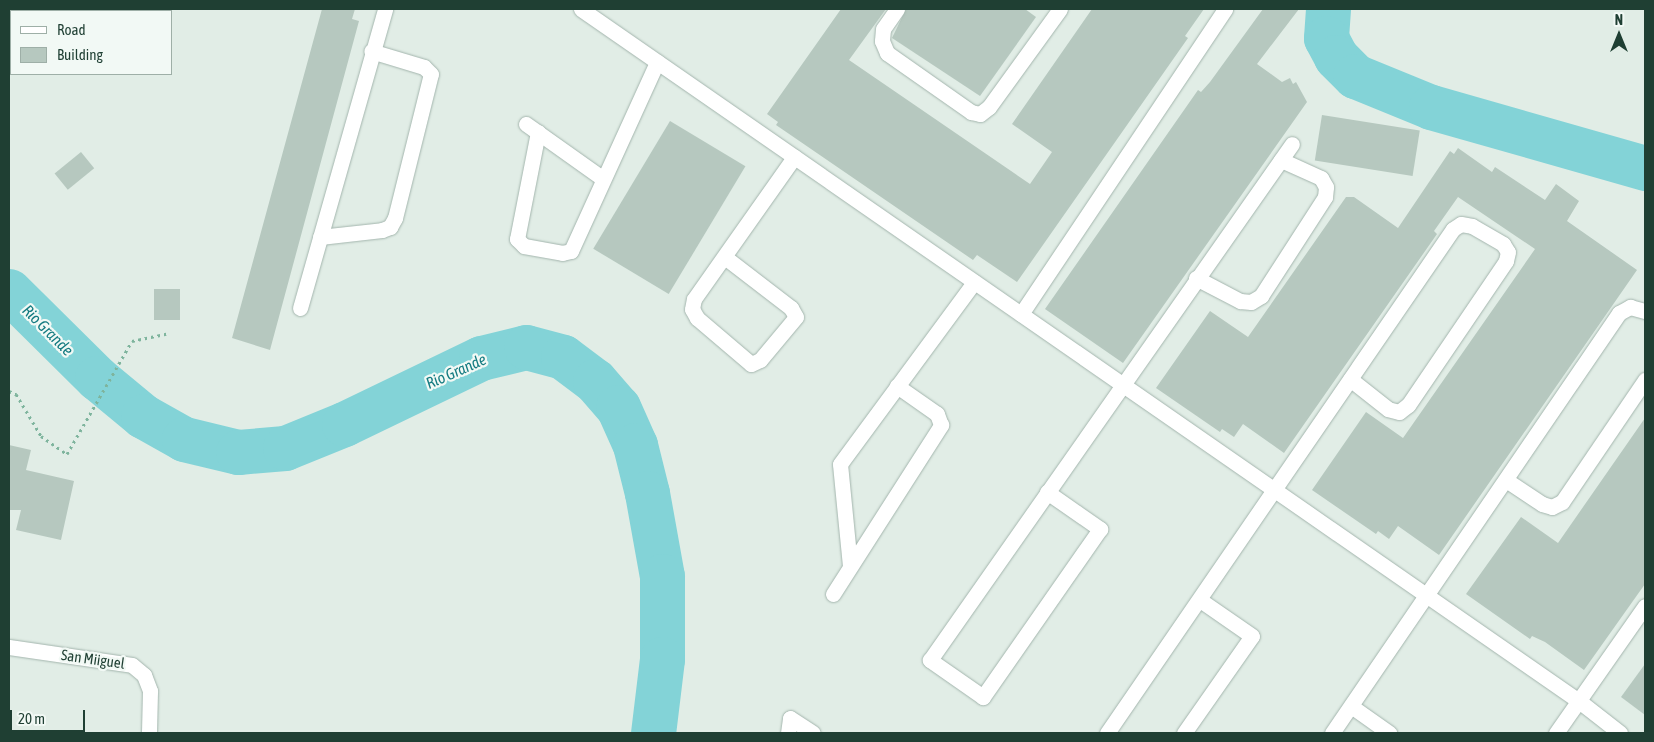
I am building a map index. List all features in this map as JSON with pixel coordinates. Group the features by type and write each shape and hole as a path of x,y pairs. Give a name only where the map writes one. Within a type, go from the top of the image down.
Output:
{"street":[{"path":"300,308 371,51 385,9"},
{"path":"581,9 1579,701 1620,733"},
{"path":"897,9 883,30 882,41 887,53 971,112 980,114 989,107 1060,9"},
{"path":"1021,314 1225,9"},
{"path":"320,237 382,230 390,226 395,218 431,74 424,67 371,51"},
{"path":"602,178 532,128 517,239 524,246 562,253 571,251 602,178 657,62"},
{"path":"1047,492 1100,529 983,697 930,660 1196,278 1292,144"},
{"path":"726,258 791,308 796,316 760,360 751,364 697,318 692,309 694,299 726,258 794,157"},
{"path":"1196,278 1240,301 1251,302 1261,296 1325,197 1326,187 1321,178 1281,160"},
{"path":"1107,733 1276,491 1350,379 1453,229 1461,224 1472,226 1503,244 1508,252 1506,261 1408,405 1399,412 1388,409 1350,379"},
{"path":"850,566 840,464 974,282"},
{"path":"1332,733 1428,596 1619,313 1630,306 1645,311"},
{"path":"1506,480 1542,504 1552,507 1562,502 1645,380"},
{"path":"833,594 941,425 936,414 897,386"},
{"path":"1184,733 1252,636 1200,600"},
{"path":"1556,733 1645,606"},
{"name":"San Miiguel","path":"9,647 132,665 144,675 150,691 149,733"},
{"path":"1351,706 1389,733"},
{"path":"788,733 790,718 813,733"}],"path":[{"path":"9,391 16,394 41,436 67,454 132,341 166,334"}],"building":[{"path":"322,9 355,9 352,19 359,21 270,350 232,338"},
{"path":"841,9 886,9 849,60 1030,184 1052,152 1012,124 1092,9 1204,9 1185,36 1188,38 1017,282 977,255 973,260 776,125 778,122 767,114"},
{"path":"906,9 1025,9 1036,17 980,96 892,38"},
{"path":"1263,9 1299,9 1257,64 1282,82 1290,78 1293,84 1296,82 1307,102 1123,363 1045,309 1198,90 1201,92 1210,82"},
{"path":"1322,115 1420,130 1413,176 1315,160"},
{"path":"670,121 745,166 669,294 593,249"},
{"path":"1458,148 1492,172 1495,167 1545,200 1556,184 1579,201 1567,221 1637,270 1439,555 1398,526 1389,539 1378,531 1376,534 1312,490 1366,412 1403,438 1535,249 1458,197 1434,231 1437,234 1284,453 1243,424 1234,437 1222,429 1220,432 1156,388 1210,311 1248,337 1346,197 1354,197 1398,228 1450,151 1454,154"},
{"path":"81,152 94,168 68,190 55,173"},
{"path":"154,289 180,289 180,320 154,320"},
{"path":"1645,418 1645,584 1584,670 1545,642 1532,636 1530,639 1466,594 1521,517 1558,543"},
{"path":"9,445 31,450 26,470 74,481 61,540 16,530 21,510 9,510"},
{"path":"1645,664 1645,715 1621,697"}],"waterway":[{"path":"1328,9 1326,38 1336,57 1355,76 1431,107 1645,168"},
{"name":"Rio Grande","path":"9,291 97,378 143,416 184,439 238,452 285,448 344,424 481,358 526,347 563,357 595,381 618,407 635,445 647,493 662,576 662,659 653,733"}]}
